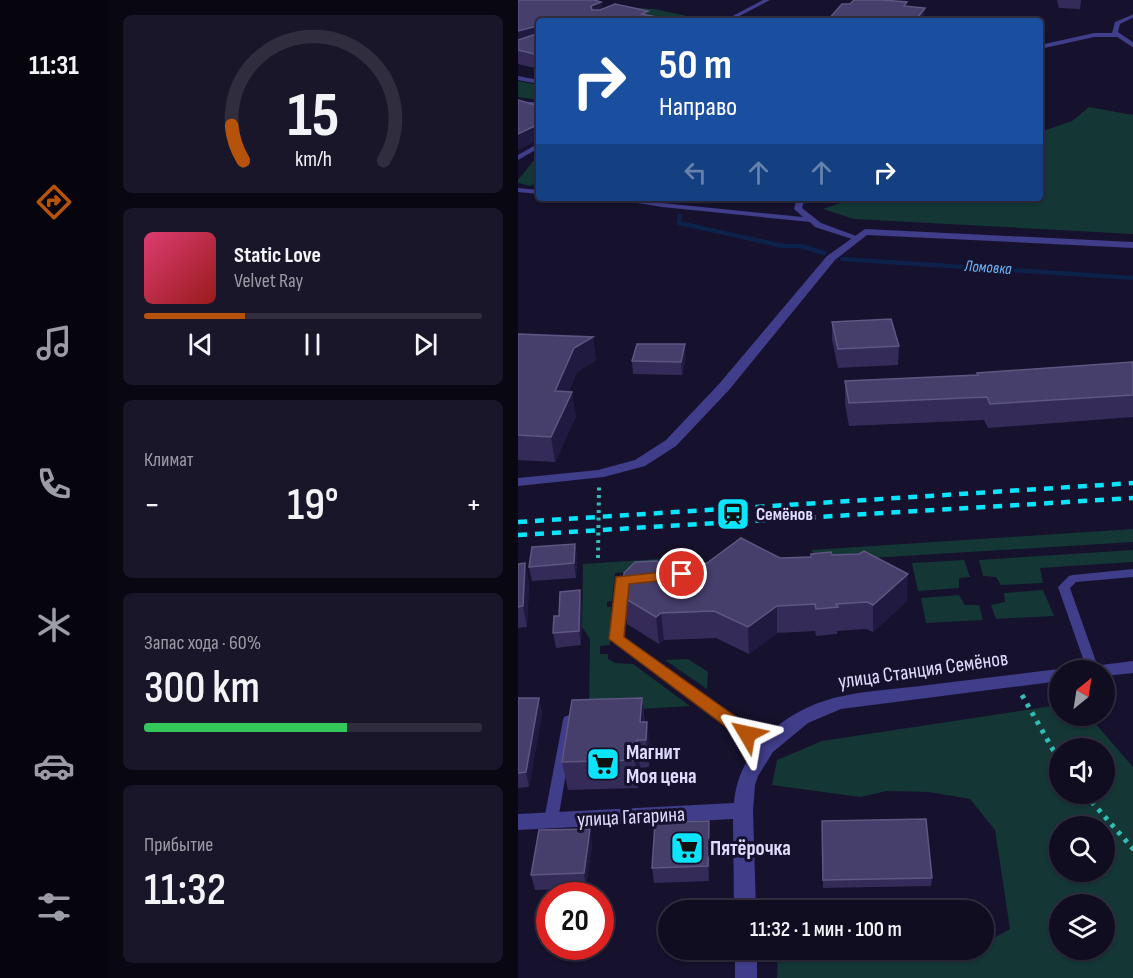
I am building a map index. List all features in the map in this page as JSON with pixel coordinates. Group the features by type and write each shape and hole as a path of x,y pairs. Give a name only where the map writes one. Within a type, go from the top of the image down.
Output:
{"street":[{"path":"518,482 599,474 640,463 671,443 725,387 831,258 855,237 865,232 1133,245"},
{"path":"1115,669 1133,667"},
{"name":"улица Станция Семёнов","path":"743,811 749,774 766,747 801,718 820,709 839,703 1049,676"},
{"path":"743,811 745,900"},
{"name":"улица Гагарина","path":"518,822 743,811"},
{"path":"746,960 746,978"}],"lane":[{"path":"732,18 767,0"},
{"path":"1117,34 1118,23 1133,15"},
{"path":"1043,45 1094,35 1117,34 1133,45"},
{"path":"518,78 536,81"},
{"path":"518,104 536,104"},
{"path":"518,158 536,147"},
{"path":"518,190 536,192"},
{"path":"637,201 811,220"},
{"path":"800,201 798,210 818,225 855,237"},
{"path":"1090,660 1064,587 1073,579 1133,573"},
{"path":"652,577 622,580 616,639 766,747"},
{"path":"551,820 571,712"}],"path":[{"path":"598,558 599,474"},
{"path":"1014,680 1049,742"},
{"path":"1094,804 1133,850"}],"green space":[{"path":"636,8 655,9 696,18 664,18 632,11"},
{"path":"518,81 536,84 536,100 518,97"},
{"path":"1089,107 1133,115 1133,234 854,219 823,209 846,201 1043,201 1043,131 1072,121"},
{"path":"536,158 536,183 531,186 518,183"},
{"path":"1133,529 1133,542 821,561 811,550"},
{"path":"1133,550 1133,562 1040,568 1043,583 1001,585 996,577 983,576 979,560"},
{"path":"673,558 679,563 671,569 615,573 612,601 607,602 607,607 611,607 610,645 600,646 600,654 608,654 608,659 615,663 633,664 690,706 589,712 590,639 582,627 583,564"},
{"path":"964,560 970,577 959,578 959,588 918,591 912,563"},
{"path":"1043,590 1054,616 996,619 991,605 1005,602 1004,593"},
{"path":"959,595 965,605 979,605 983,620 926,623 921,598"},
{"path":"688,659 708,672 707,689 665,660"},
{"path":"1049,707 1049,726 1098,726 1108,738 1049,738 1049,804 1115,804 1115,746 1133,767 1133,978 777,978 778,960 994,960 994,938 1010,929 995,830 970,799 929,792 887,791 860,797 772,785 777,760 822,741"}],"building":[{"path":"518,0 594,0 601,2 591,6 592,10 600,10 615,4 648,11 642,14 661,18 536,18 536,26 518,31"},
{"path":"854,0 883,0 907,2 904,6 925,8 917,18 830,18 842,4 850,4"},
{"path":"536,34 536,54 518,50 518,40"},
{"path":"518,100 536,105 536,125 518,134"},
{"path":"891,319 899,346 838,349 832,322"},
{"path":"518,334 593,337 574,348 555,391 572,392 551,437 518,435"},
{"path":"637,344 685,344 681,362 632,361"},
{"path":"1133,362 1133,395 990,404 987,397 849,403 845,381 978,375 977,373"},
{"path":"741,538 780,558 811,557 811,554 831,552 832,555 859,554 864,551 908,574 873,605 867,602 836,604 838,607 816,609 815,604 777,606 748,627 714,611 661,613 656,617 623,597 624,573 635,562 657,561 664,565 707,563"},
{"path":"575,544 574,563 529,567 532,547"},
{"path":"525,563 523,606 518,607 518,564"},
{"path":"580,590 579,631 553,633 554,616 559,616 560,592"},
{"path":"518,698 539,698 526,772 518,773"},
{"path":"642,698 640,722 647,722 646,740 637,740 635,760 562,762 572,700"},
{"path":"926,819 932,878 823,880 822,821"},
{"path":"709,821 708,866 652,868 655,823"},
{"path":"590,829 584,873 531,875 539,830"}],"waterway":[{"name":"Ломовка","path":"680,216 679,223 783,246 801,246 824,253"},
{"name":"Ломовка","path":"842,259 1134,278"}],"railway":[{"path":"518,522 1134,483"},
{"path":"518,535 1134,498"}],"place":[{"name":"Семёнов","path":"733,514"},
{"name":"Магнит Моя цена","path":"603,764"},
{"name":"Пятёрочка","path":"687,848"}],"route":[{"path":"682,574 622,580 616,639 747,734"}]}
